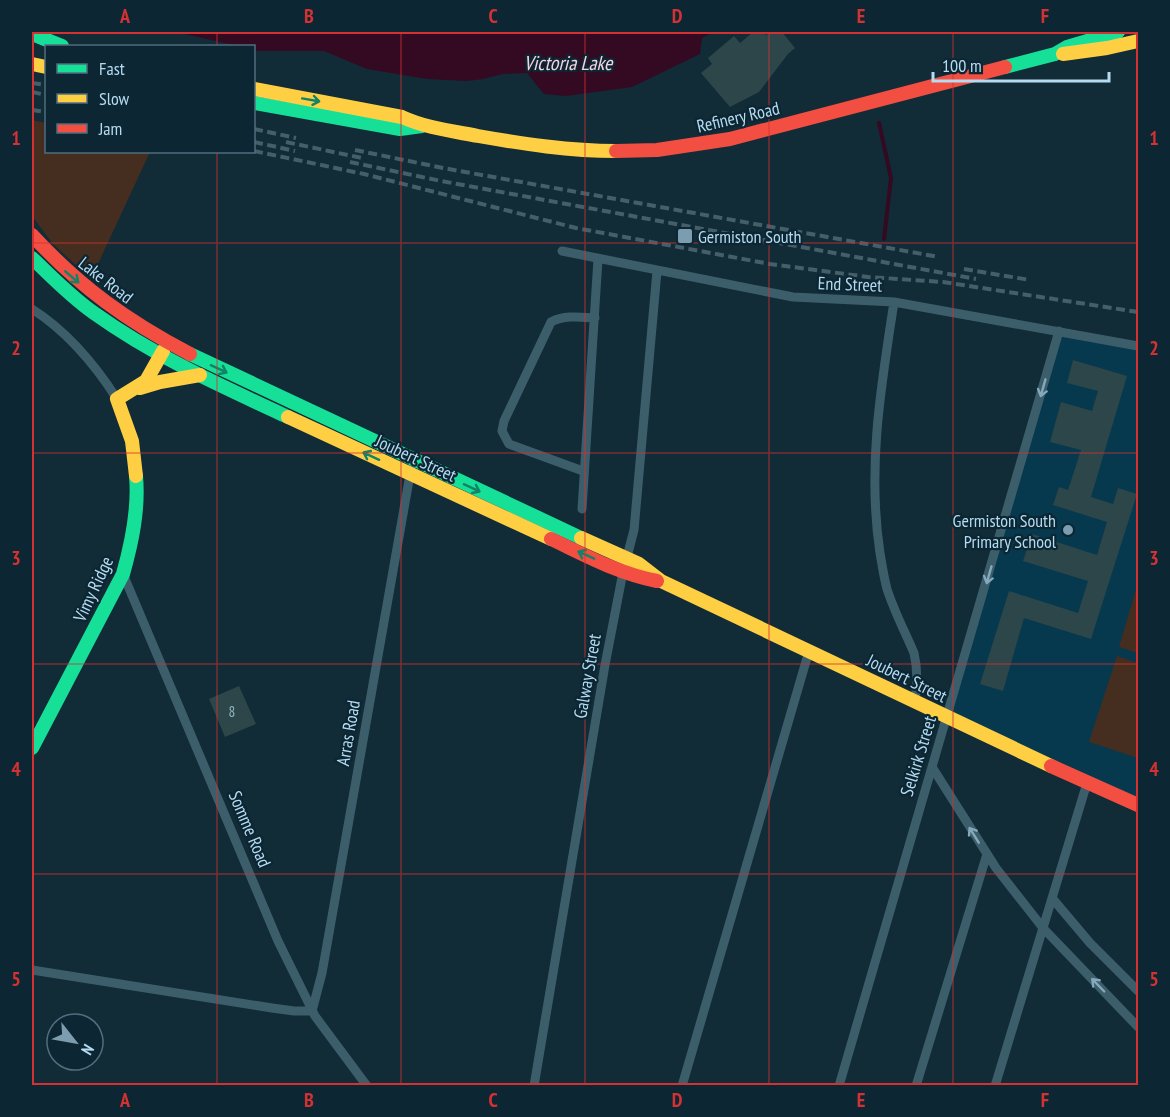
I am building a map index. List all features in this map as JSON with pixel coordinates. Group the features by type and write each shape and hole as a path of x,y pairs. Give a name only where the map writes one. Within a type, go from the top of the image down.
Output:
{"main road":[{"name":"Refinery Road","path":"1055,54 1067,47 1111,33"},
{"path":"32,34 60,45"},
{"name":"Refinery Road","path":"422,126 528,145 588,151 657,150 730,139 1055,54 1078,53 1138,41"},
{"path":"255,89 402,117 422,126"},
{"path":"255,103 400,129 422,126"},
{"name":"Lake Road","path":"32,235 75,279 108,306 167,344"},
{"name":"Lake Road","path":"32,258 86,308 160,357"},
{"path":"138,389 153,374 167,344"},
{"name":"Joubert Street","path":"167,344 412,460 625,565"},
{"name":"Joubert Street","path":"160,357 410,475 625,565 639,564 661,581 1138,805"},
{"path":"117,399 160,382 200,375"},
{"name":"Vimy Ridge","path":"32,748 123,574 135,519 137,487 132,441 117,399"}],"street":[{"name":"End Street","path":"562,250 793,297 894,302 1138,346"},
{"path":"582,509 598,259"},
{"name":"Galway Street","path":"534,1086 625,565 634,530 657,271"},
{"path":"894,302 877,424 874,472 876,529 887,590 914,653 917,675 915,701"},
{"name":"Vimy Ridge","path":"32,309 72,340 95,367 117,399"},
{"path":"583,471 509,444 502,431 504,421 551,322 567,317 595,318"},
{"name":"Selkirk Street","path":"839,1086 1059,331"},
{"name":"Arras Road","path":"312,1011 322,974 412,460"},
{"name":"Somme Road","path":"123,574 278,941 312,1011 367,1086"},
{"path":"682,1086 809,651"},
{"path":"932,767 987,854 1043,928 1138,1027"},
{"path":"995,1086 1087,783"},
{"path":"916,1086 987,854"},
{"path":"1052,898 1090,943 1138,991"},
{"path":"32,970 283,1009 312,1011"}],"shaded area":[{"path":"32,120 45,123 45,153 150,153 91,279 53,244 32,216"},
{"name":"Germiston South Primary School","path":"1057,332 1138,347 1138,805 943,713"},
{"path":"1138,583 1138,653 1119,647"},
{"path":"1117,656 1138,663 1138,758 1089,742"}],"water":[{"name":"Victoria Lake","path":"176,32 714,32 702,38 700,54 632,87 566,96 544,94 527,73 503,74 467,81 427,79 367,69 324,51 255,51 255,45 234,45"}],"building":[{"path":"753,32 763,32 766,35 771,32 782,32 795,48 759,92 730,107 701,73 712,64 708,58 734,36 740,43"},
{"path":"1073,360 1127,376 1091,497 1113,504 1118,488 1137,494 1091,639 1024,618 1003,691 980,684 1009,591 1078,613 1088,581 1023,561 1032,534 1097,555 1107,522 1053,505 1059,487 1068,490 1081,450 1050,442 1061,402 1092,411 1098,391 1067,383"},
{"path":"239,686 256,724 225,737 209,699"}],"waterway":[{"path":"879,123 891,178 884,239"}],"railway":[{"path":"32,83 45,85"},
{"path":"32,92 45,95"},
{"path":"32,110 45,112"},
{"path":"255,129 296,138"},
{"path":"255,142 295,151"},
{"path":"286,142 362,158"},
{"path":"355,150 443,168 939,257"},
{"path":"255,151 364,174 576,228 770,264 868,277 943,282 1138,312"},
{"path":"350,162 441,181 976,279"},
{"path":"964,269 1030,280"}],"traffic: fast":[{"path":"1005,67 1055,54 1067,47 1118,32"},
{"path":"32,34 60,45"},
{"path":"255,103 400,129 422,126"},
{"path":"32,258 77,300 117,329 188,370 288,417"},
{"path":"190,354 581,538"},
{"path":"32,748 123,574 134,525 136,476"}],"traffic: slow":[{"path":"1063,54 1138,41"},
{"path":"32,64 45,67"},
{"path":"255,89 402,117 430,127 512,142 581,150 616,151"},
{"path":"136,476 132,441 117,399 146,381 163,351"},
{"path":"140,388 200,375"},
{"path":"288,417 551,539"},
{"path":"581,538 639,564 661,581 1051,766"}],"traffic: jam":[{"path":"616,151 657,150 730,139 1005,67"},
{"path":"32,235 68,271 105,302 145,329 190,354"},
{"path":"551,539 616,569 657,581"},
{"path":"1051,766 1138,805"}],"place":[{"name":"Germiston South","path":"685,236"},
{"name":"Germiston South Primary School","path":"1068,530"}]}
